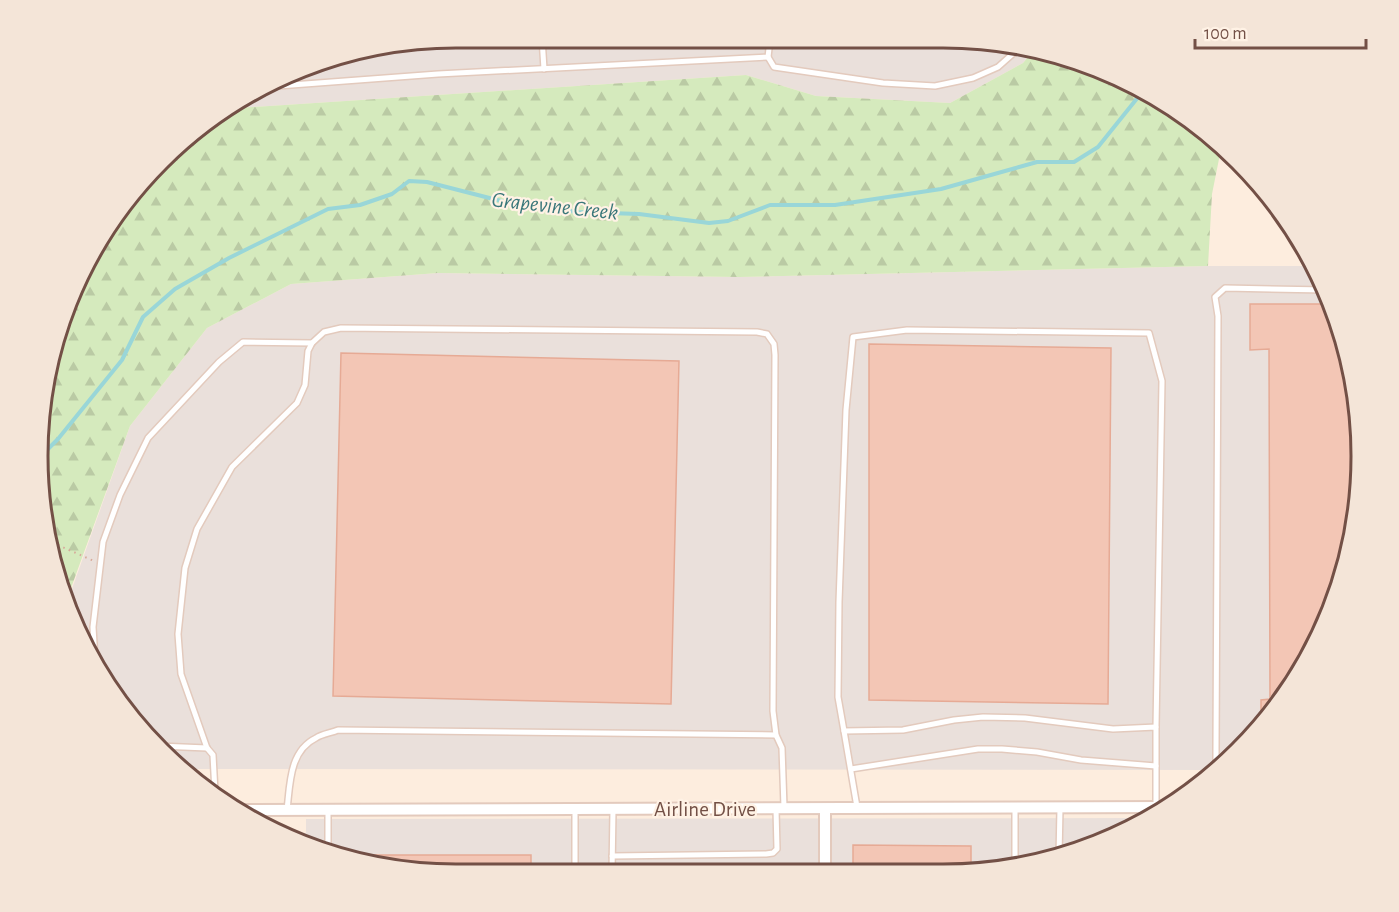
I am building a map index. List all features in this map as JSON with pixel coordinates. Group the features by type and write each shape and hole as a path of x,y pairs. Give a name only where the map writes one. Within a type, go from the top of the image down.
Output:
{"street":[{"name":"Airline Drive","path":"260,814 287,810 1150,807"},
{"path":"825,809 825,864"}],"lane":[{"path":"543,48 544,69"},
{"path":"769,48 768,57 774,67 883,83 935,86 973,78 998,67 1012,54"},
{"path":"286,85 438,74 768,57"},
{"path":"1218,757 1218,316 1215,297 1225,288 1315,290"},
{"path":"215,785 213,755 207,748 181,674 178,634 185,568 197,529 232,468 297,403 305,386 308,351 312,343 324,332 341,328 646,329 767,334 774,344 775,355 773,711 776,735 782,748 777,849 773,853 766,854 612,856"},
{"path":"857,809 838,697 846,410 853,337 907,330 1149,333 1162,381 1156,727 1156,766 1161,800"},
{"path":"94,643 93,627 103,542 120,495 148,438 219,362 243,342 312,343"},
{"path":"844,731 903,730 983,717 1024,718 1113,729 1156,727"},
{"path":"287,810 291,772 298,753 314,738 338,730 776,735"},
{"path":"170,746 207,748"},
{"path":"851,769 978,749 1002,748 1081,760 1156,766"},
{"path":"1015,808 1015,857"},
{"path":"1059,847 1060,808"},
{"path":"328,810 328,843"},
{"path":"575,810 575,864"},
{"path":"612,864 613,810"}],"path":[{"path":"58,545 100,564"}],"shaded area":[{"path":"943,48 996,51 1027,57 1023,63 950,103 816,96 746,75 245,108 300,79 350,62 403,51 429,49"},
{"path":"1208,266 1304,266 1329,325 1337,350 1348,403 1351,456 1348,509 1337,562 1320,612 1282,683 1250,725 1203,770 194,769 149,725 117,683 90,636 71,591 130,426 207,328 291,284 438,273 739,277"},
{"path":"1130,818 1099,833 1049,850 996,861 943,864 429,863 376,856 325,842 300,833 306,833 306,819"}],"green space":[{"path":"1028,57 1049,62 1123,90 1170,117 1220,156 1212,194 1208,266 739,277 438,273 291,284 207,328 130,426 71,589 62,562 51,509 48,456 51,403 56,376 79,300 117,229 149,187 187,149 245,108 746,75 816,96 950,103 1023,63"}],"building":[{"path":"1250,304 1321,304 1343,376 1348,403 1351,456 1348,509 1337,562 1329,587 1320,612 1296,660 1282,683 1261,711 1261,700 1270,699 1269,349 1250,350"},
{"path":"869,344 1111,348 1108,704 869,700"},
{"path":"341,353 679,361 671,704 333,696"},
{"path":"853,845 971,846 971,863 853,864"},
{"path":"372,855 531,855 531,864 456,864 403,861"}],"waterway":[{"name":"Grapevine Creek","path":"48,449 122,360 143,317 175,289 229,258 328,209 360,205 392,194 409,181 427,182 509,203 578,212 639,214 709,223 728,221 770,205 835,205 941,189 1037,162 1074,162 1098,147 1137,98"}]}
